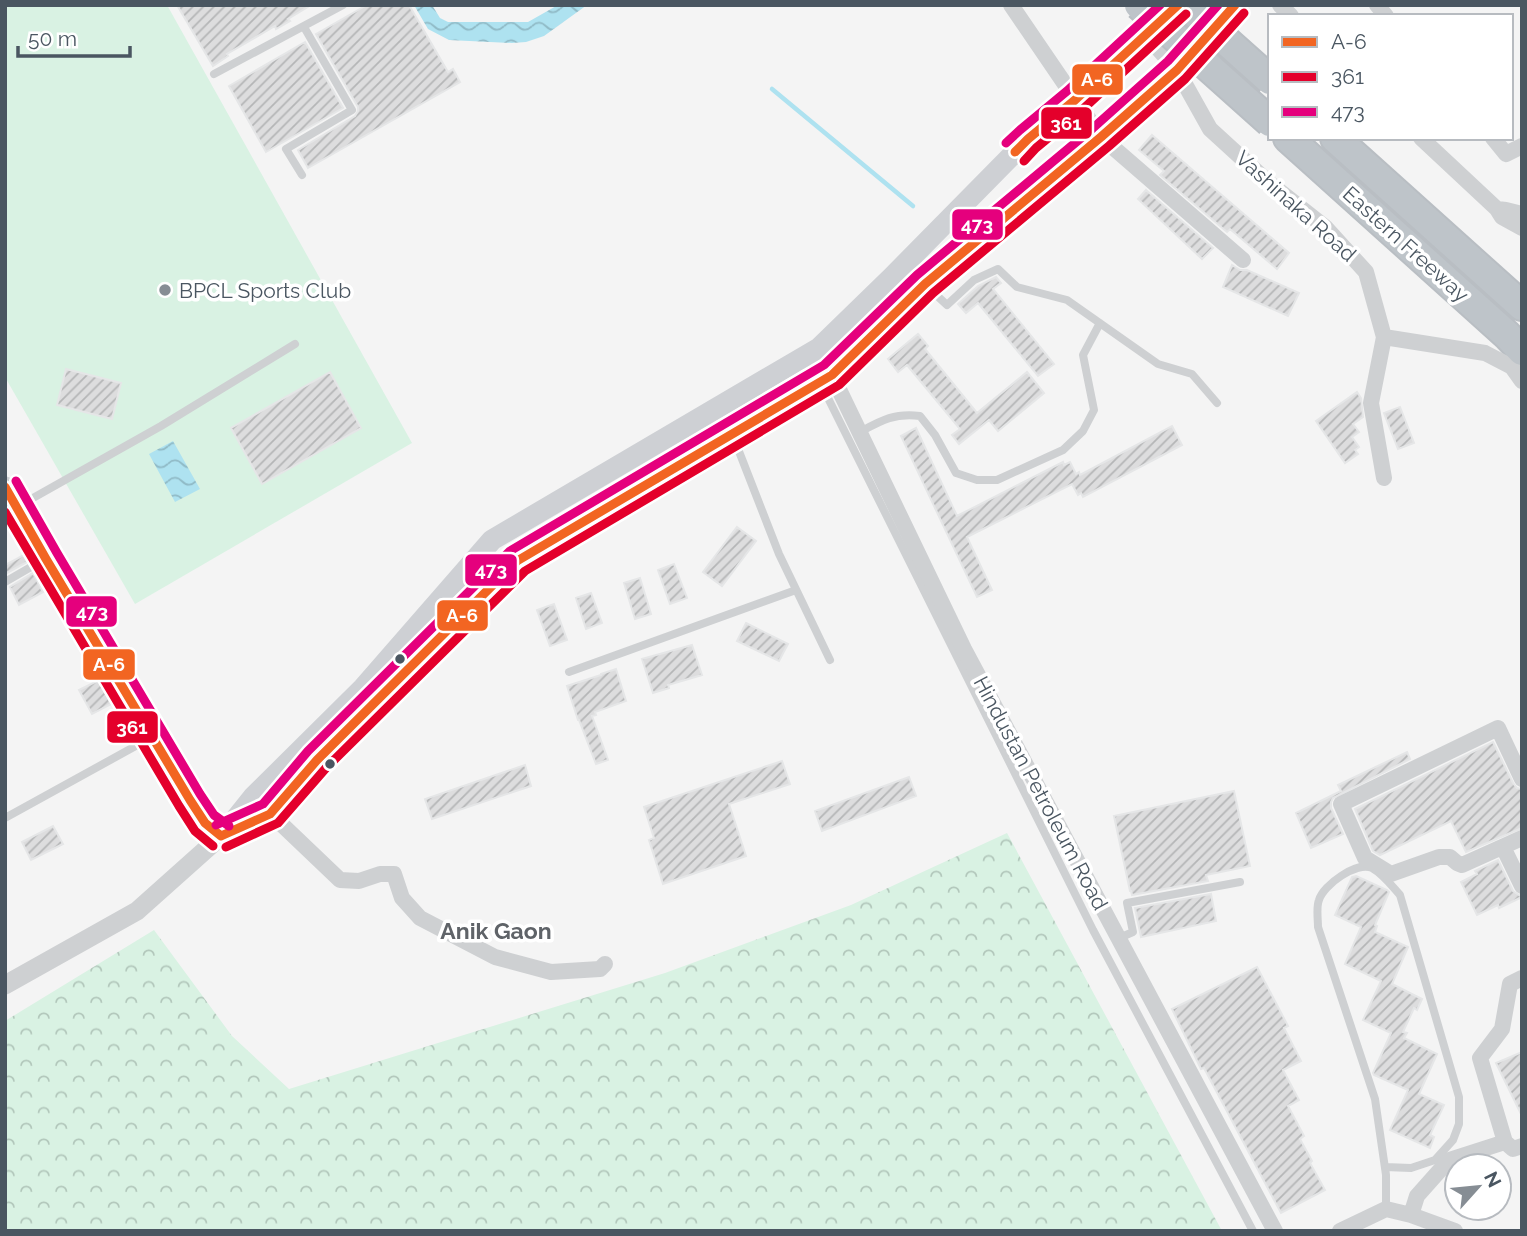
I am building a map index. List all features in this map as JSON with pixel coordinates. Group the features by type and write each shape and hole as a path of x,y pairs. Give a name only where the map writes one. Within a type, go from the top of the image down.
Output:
{"highway":[{"path":"1139,5 1268,120"},
{"path":"1186,5 1268,78"},
{"name":"Eastern Freeway","path":"1290,140 1507,335 1519,365"},
{"name":"Eastern Freeway","path":"1337,140 1522,306"}],"main road":[{"path":"221,836 253,797 363,688 492,540 813,352 904,265 1028,139 1075,100 1178,5"},
{"path":"221,836 270,814 317,760 517,561 826,378 925,284 1177,70 1235,5"},
{"path":"5,487 190,800 205,823 221,836"}],"street":[{"path":"1011,5 1101,137 1243,260"},
{"name":"Vashinaka Road","path":"1146,35 1177,70 1210,128 1268,182 1325,228 1366,272 1384,337"},
{"path":"1424,140 1497,209 1502,217 1522,228"},
{"path":"1495,140 1506,154 1522,146"},
{"path":"1497,209 1522,214"},
{"path":"1384,478 1371,403 1384,337 1486,353 1519,365"},
{"name":"Hindustan Petroleum Road","path":"813,352 860,432 964,649 1275,1231"},
{"path":"1522,779 1498,728 1341,804 1366,858 1391,874 1439,857 1450,857 1462,865 1522,838"},
{"path":"253,797 340,880 359,881 380,874 394,874 402,898 420,918 495,957 551,972 600,969 605,964"},
{"path":"5,985 137,911 221,836"},
{"path":"1503,847 1522,886"},
{"path":"1522,978 1510,984 1502,1029 1480,1058 1505,1142 1513,1149 1522,1146"},
{"path":"1411,1215 1417,1196 1449,1160 1505,1142"},
{"path":"1340,1231 1386,1209 1455,1231"}],"lane":[{"path":"214,74 343,5"},
{"path":"302,175 286,149 352,110 304,27"},
{"path":"904,265 947,305 974,281 998,269 1017,287 1067,300 1158,364 1192,374 1217,403"},
{"path":"860,432 889,417 906,414 920,416 935,435 956,473 977,480 996,480 1052,455 1063,450 1083,431 1094,410 1083,355 1100,323"},
{"path":"17,508 161,426 295,344"},
{"path":"826,378 1093,930 1253,1231"},
{"path":"732,433 779,554 830,660"},
{"path":"5,582 46,559"},
{"path":"569,672 796,590"},
{"path":"5,818 152,737"},
{"path":"1385,1167 1412,1168 1435,1160 1453,1140 1459,1124 1459,1097 1400,895 1384,877 1371,868 1364,867 1342,874 1324,892 1319,899 1318,927 1375,1099 1385,1167 1386,1209"},
{"path":"1119,938 1133,932 1127,903 1240,882"}],"green space":[{"name":"BPCL Sports Club","path":"5,5 167,5 412,443 135,604 5,377"},
{"path":"1007,833 1222,1231 5,1231 5,1021 154,930 232,1036 289,1089 665,973 851,905"}],"water":[{"path":"414,5 432,5 440,18 448,22 528,22 558,5 587,5 544,36 512,43 449,40 428,29"},
{"path":"173,441 200,489 175,502 149,454"}],"building":[{"path":"177,5 311,5 288,19 290,21 276,29 275,26 227,54 228,56 213,66"},
{"path":"367,5 409,5 448,72 453,69 460,82 308,168 298,150 355,116 358,111 316,34"},
{"path":"305,42 343,108 266,152 229,86"},
{"path":"1152,135 1289,253 1277,269 1230,229 1227,232 1160,175 1164,171 1139,150"},
{"path":"1146,190 1213,248 1202,259 1138,199"},
{"path":"1232,265 1299,293 1288,316 1223,287"},
{"path":"996,277 1001,283 993,289 1054,364 1038,376 978,303 966,313 958,304 978,286"},
{"path":"918,334 928,346 925,349 977,413 1027,372 1044,393 998,431 989,420 959,444 952,435 960,429 907,365 898,372 888,359"},
{"path":"66,369 121,383 112,419 57,405"},
{"path":"330,372 361,428 262,484 231,428"},
{"path":"1357,392 1361,398 1363,417 1353,424 1359,432 1352,437 1359,447 1355,450 1358,454 1345,463 1316,421"},
{"path":"1400,407 1414,443 1398,449 1384,413"},
{"path":"1172,426 1182,445 1083,497 1081,493 1078,495 1072,484 967,537 992,590 977,597 901,436 916,428 957,516 1063,462 1064,465 1070,462 1076,474 1079,472 1080,475"},
{"path":"737,527 756,541 722,586 703,572"},
{"path":"24,555 27,562 5,574 5,565"},
{"path":"674,564 687,598 670,604 658,570"},
{"path":"33,573 43,592 19,605 10,587"},
{"path":"640,578 651,614 635,619 624,583"},
{"path":"591,593 602,623 586,629 576,598"},
{"path":"554,604 567,640 550,646 537,610"},
{"path":"746,623 788,644 779,661 737,641"},
{"path":"692,645 702,675 668,685 669,688 653,693 642,659"},
{"path":"616,669 626,701 595,712 596,715 592,716 608,760 596,764 567,686"},
{"path":"99,680 111,704 92,714 79,690"},
{"path":"1493,742 1513,783 1522,789 1522,828 1466,852 1451,821 1380,855 1373,851 1355,809"},
{"path":"1407,752 1410,759 1333,798 1331,808 1343,834 1311,848 1296,813 1341,791 1338,785"},
{"path":"782,761 790,784 729,804 746,856 663,884 649,840 654,838 644,807"},
{"path":"525,765 531,786 432,819 425,799"},
{"path":"909,777 916,796 822,831 815,811"},
{"path":"1234,791 1250,866 1206,875 1208,881 1132,895 1114,816"},
{"path":"53,826 63,844 31,860 22,842"},
{"path":"1498,860 1513,891 1522,897 1477,915 1461,882 1477,874 1475,871"},
{"path":"1356,876 1389,892 1375,925 1375,932 1408,947 1392,984 1422,999 1417,1010 1414,1008 1403,1032 1407,1033 1404,1038 1437,1054 1419,1094 1444,1105 1430,1135 1434,1137 1430,1148 1390,1130 1408,1090 1373,1073 1391,1033 1363,1020 1381,981 1345,964 1361,927 1335,915 1352,877"},
{"path":"1211,894 1216,921 1141,937 1135,908"},
{"path":"1257,967 1288,1026 1284,1028 1301,1061 1283,1070 1299,1100 1288,1106 1304,1136 1300,1139 1312,1161 1310,1163 1325,1190 1281,1213 1204,1068 1201,1069 1172,1009"},
{"path":"1522,1052 1522,1116 1496,1063"}],"waterway":[{"path":"772,89 913,206"}],"transit line":[{"name":"473","path":"1006,143 1160,5"},
{"name":"A-6","path":"1015,152 1178,5"},
{"name":"473","path":"216,825 263,804 308,751 510,551 824,365 917,275 1093,128 1168,61 1218,5"},
{"name":"A-6","path":"221,836 270,814 317,760 517,561 832,375 925,284 1177,70 1235,5"},
{"name":"361","path":"226,847 278,823 326,768 525,571 839,385 933,293 1185,79 1244,13"},
{"name":"361","path":"1024,161 1186,14"},
{"name":"473","path":"16,481 200,794 214,815 229,826"},
{"name":"A-6","path":"5,487 190,800 205,823 221,836"},
{"name":"361","path":"5,512 179,806 195,831 213,846"}],"place":[{"name":"BPCL Sports Club","path":"165,290"}],"district":[{"name":"Anik Gaon","path":"496,930"}]}
